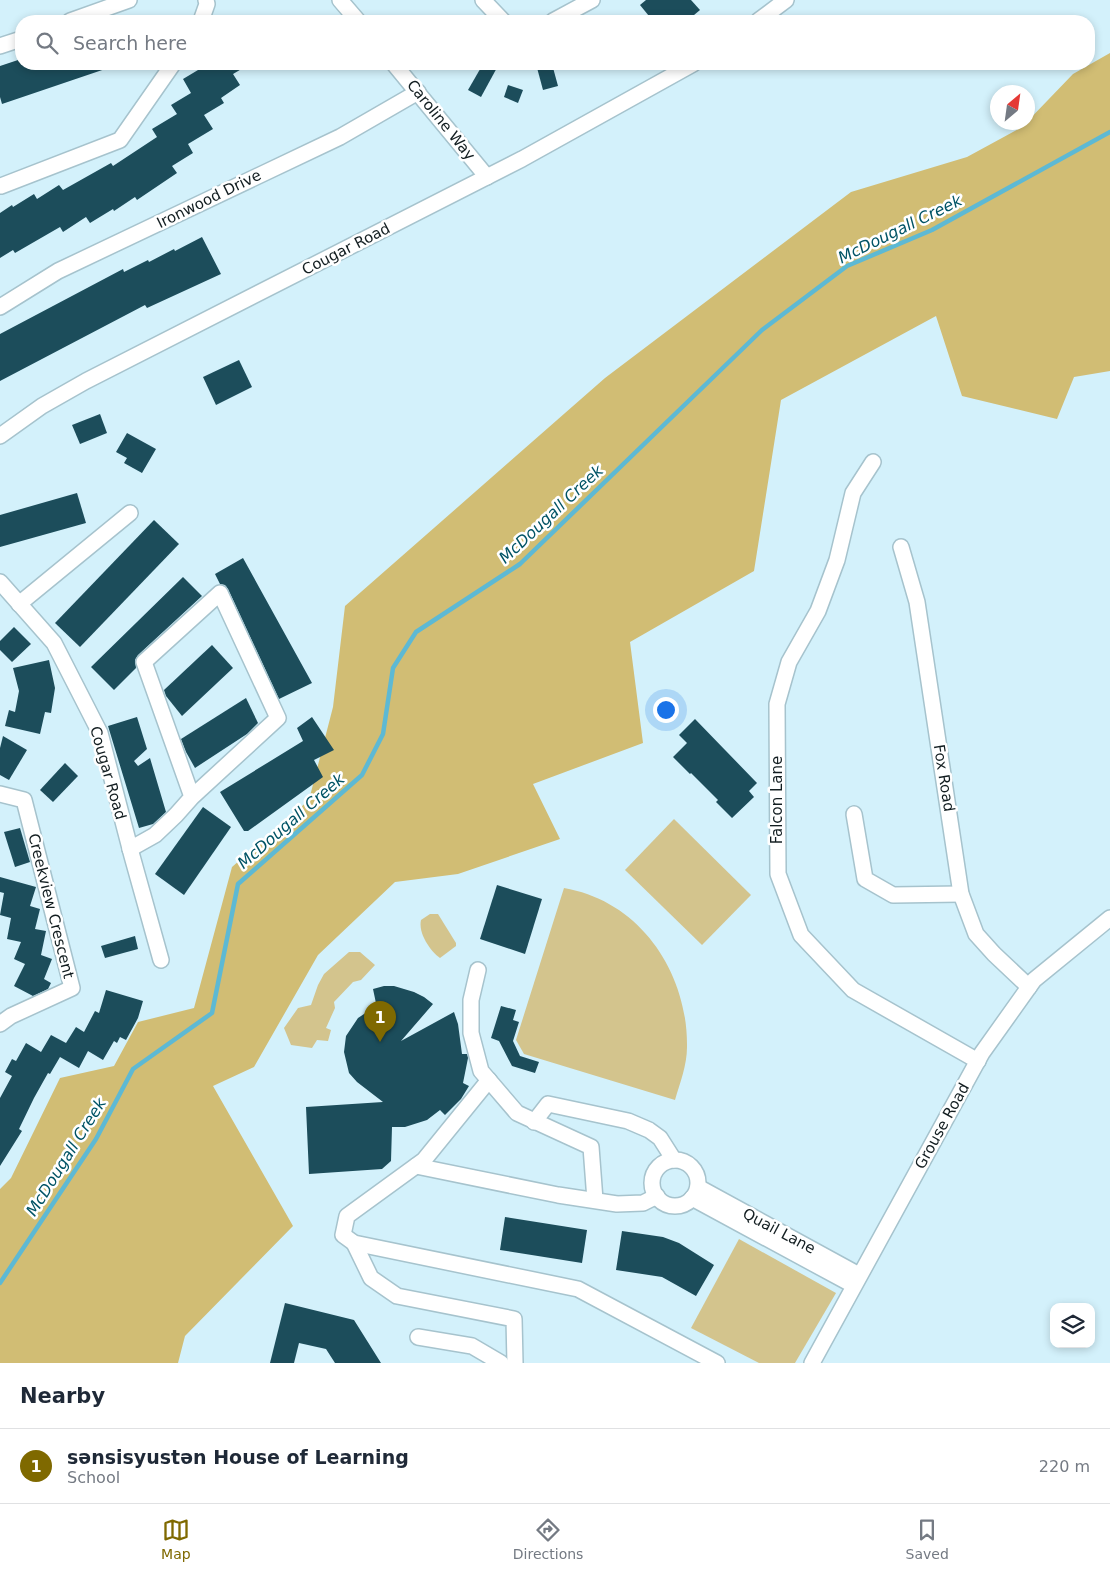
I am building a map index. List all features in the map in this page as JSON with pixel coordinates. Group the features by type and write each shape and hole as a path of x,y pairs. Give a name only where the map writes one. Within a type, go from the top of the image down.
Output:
{"street":[{"path":"87,15 128,0"},
{"path":"203,15 207,4 206,0"},
{"path":"340,0 353,15"},
{"path":"483,0 497,15"},
{"path":"564,15 592,0"},
{"path":"766,15 786,0"},
{"path":"0,46 15,41"},
{"path":"1,186 120,140 169,70"},
{"name":"Caroline Way","path":"399,70 487,177"},
{"name":"Cougar Road","path":"0,436 42,406 86,381 487,177 682,70"},
{"name":"Ironwood Drive","path":"0,307 58,272 340,137 418,92"},
{"name":"Falcon Lane","path":"873,462 853,493 837,560 818,611 789,662 777,704 778,874 801,935 853,990 978,1061"},
{"path":"19,604 130,513"},
{"name":"Fox Road","path":"901,547 917,602 962,894 976,934 1029,987"},
{"name":"Cougar Road","path":"0,582 54,643 100,733 161,960"},
{"path":"130,849 155,835 192,797 278,718 220,593 144,662 192,797"},
{"name":"Creekview Crescent","path":"0,794 24,800 72,988 11,1016 0,1024"},
{"path":"854,814 865,879 893,895 962,894"},
{"name":"Grouse Road","path":"812,1363 978,1061 1034,980 1110,918"},
{"path":"478,970 471,1000 470,1033 481,1071 517,1113 590,1147 595,1200"},
{"path":"489,1080 424,1160 347,1216 343,1235 354,1243 578,1289 717,1363"},
{"path":"534,1122 548,1104 628,1121 649,1130 660,1138 674,1160"},
{"path":"674,1160 681,1160 693,1168 696,1174 695,1193 687,1203 674,1206 661,1201 653,1190 653,1176 661,1165 674,1160"},
{"path":"416,1166 558,1195 617,1204 643,1204 656,1196"},
{"name":"Quail Lane","path":"695,1193 856,1280"},
{"path":"354,1243 371,1278 397,1296 514,1319 514,1363"},
{"path":"418,1337 472,1346 501,1363"}],"shaded area":[{"path":"1110,53 1110,371 1074,377 1057,419 962,396 936,316 781,400 754,571 630,642 643,743 533,784 560,839 458,874 395,882 318,955 254,1067 213,1086 293,1226 185,1336 178,1363 0,1363 0,1189 11,1178 60,1078 114,1066 138,1022 194,1008 232,867 309,800 333,707 345,606 605,378 851,192 967,157 1016,130 1035,130 1035,113 1073,74 1080,70 1095,70 1095,62"},
{"path":"674,819 751,895 702,945 625,870"},
{"path":"564,888 591,895 615,908 637,924 654,944 669,967 679,992 685,1019 687,1047 685,1067 675,1100 524,1054 516,1040"},
{"path":"430,914 438,914 456,943 456,946 440,958 432,951 421,930 421,920"},
{"path":"349,952 360,952 375,965 361,980 353,982 334,1002 335,1008 326,1028 331,1030 328,1041 317,1040 312,1048 291,1045 284,1028 298,1008 311,1005 324,974"},
{"path":"739,1239 836,1293 795,1363 759,1363 691,1328"}],"building":[{"path":"646,0 691,0 700,10 694,15 648,15 640,5"},
{"path":"15,61 15,70 102,70 2,104 0,97 0,66"},
{"path":"198,70 240,70 233,74 240,85 221,98 224,103 204,115 213,129 188,144 193,153 172,166 177,173 137,200 135,197 114,211 113,209 90,223 86,217 63,232 60,227 15,253 13,250 0,258 0,213 34,194 37,199 59,185 63,190 111,163 113,166 157,137 152,129 177,114 171,105 191,93 183,79"},
{"path":"480,70 496,70 481,97 468,90"},
{"path":"538,70 554,70 558,86 543,90"},
{"path":"508,85 523,90 518,103 504,97"},
{"path":"202,237 221,274 147,308 145,305 0,381 0,334 123,269 124,272 148,260 149,262"},
{"path":"239,360 252,387 216,405 203,377"},
{"path":"100,414 107,433 80,444 72,425"},
{"path":"127,433 156,449 142,473 124,463 127,458 116,452"},
{"path":"77,493 86,523 0,547 0,515"},
{"path":"154,520 179,544 80,647 55,623"},
{"path":"243,558 312,683 279,699 228,589 225,585 220,584 215,574"},
{"path":"183,577 202,596 138,655 135,660 136,668 114,690 91,667"},
{"path":"14,627 31,644 12,662 0,650 0,641"},
{"path":"212,645 233,668 182,716 166,696 164,690"},
{"path":"49,660 55,688 51,713 45,712 40,734 5,726 9,710 15,712 19,691 13,668"},
{"path":"246,698 258,723 247,734 195,768 181,739"},
{"path":"137,717 147,749 134,761 138,766 150,758 166,812 153,824 139,828 108,726"},
{"path":"312,717 334,750 314,760 323,777 248,831 244,831 220,792 303,741 297,728"},
{"path":"695,719 757,783 749,791 754,797 732,818 716,802 718,800 673,757 687,743 679,735"},
{"path":"3,736 27,750 9,780 0,775 0,748"},
{"path":"65,763 78,776 53,802 40,790"},
{"path":"203,807 231,827 184,895 155,874"},
{"path":"20,828 30,862 15,867 4,832"},
{"path":"0,877 36,887 30,906 40,909 35,929 46,931 41,955 52,959 44,979 51,983 48,989 33,996 14,986 25,964 14,959 21,942 7,939 11,918 0,915 4,893 0,892"},
{"path":"497,885 542,899 525,954 480,939"},
{"path":"135,936 138,949 105,958 101,946"},
{"path":"394,986 414,992 433,1004 401,1041 454,1012 458,1024 462,1054 467,1054 468,1058 463,1083 469,1086 461,1099 445,1115 440,1110 427,1120 405,1127 392,1127 391,1161 382,1169 309,1174 306,1107 383,1102 357,1082 349,1073 344,1052 346,1036 358,1018 377,1008 373,989"},
{"path":"106,990 143,1001 138,1018 126,1040 120,1037 117,1043 114,1041 103,1060 88,1051 79,1068 60,1057 50,1074 48,1073 34,1098 19,1129 22,1131 0,1166 0,1098 12,1076 5,1072 12,1059 16,1061 26,1043 41,1052 51,1035 66,1043 76,1027 84,1032 95,1011 99,1013"},
{"path":"501,1006 516,1010 513,1020 519,1022 513,1041 520,1056 539,1062 535,1073 512,1066 499,1041 491,1038"},
{"path":"505,1217 587,1230 582,1263 500,1250"},
{"path":"622,1231 663,1237 679,1243 714,1265 696,1296 662,1277 616,1270"},
{"path":"285,1303 354,1320 381,1363 335,1363 326,1349 299,1343 294,1363 270,1363"}],"waterway":[{"name":"McDougall Creek","path":"0,1283 96,1139 133,1069 212,1013 238,884 362,775 383,734 393,668 416,632 520,564 762,330 847,266 932,230 1110,132"}],"place":[{"name":"sənsisyustən House of Learning","path":"380,1042"}]}
